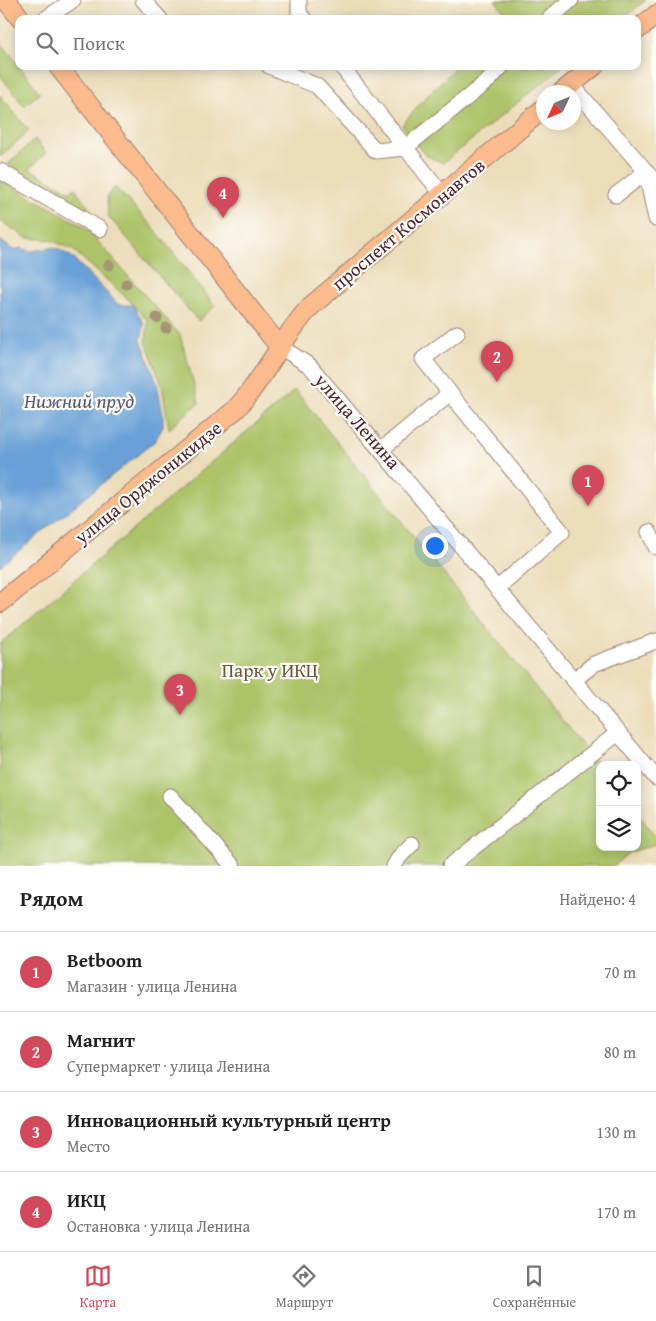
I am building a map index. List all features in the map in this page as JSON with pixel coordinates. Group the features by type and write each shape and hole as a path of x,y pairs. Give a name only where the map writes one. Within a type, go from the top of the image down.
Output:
{"main road":[{"path":"6,0 17,15"},
{"path":"641,27 656,15"},
{"name":"улица Ленина","path":"61,70 279,346"},
{"path":"571,85 589,70"},
{"name":"проспект Космонавтов","path":"279,346 311,306 536,115"},
{"name":"улица Орджоникидзе","path":"0,603 217,426 251,392 279,346"}],"street":[{"path":"51,15 73,0"},
{"path":"143,0 156,15"},
{"path":"288,0 301,11"},
{"path":"553,15 570,0"},
{"path":"279,70 317,86 376,151 405,148 490,79 498,70"},
{"path":"344,70 442,194"},
{"path":"581,103 651,177 656,219"},
{"path":"0,171 100,229"},
{"path":"616,195 651,177"},
{"path":"457,333 424,360 562,532 498,588"},
{"name":"улица Ленина","path":"279,346 310,366 382,449 656,778"},
{"path":"382,449 450,394"},
{"path":"648,532 656,547"},
{"path":"574,680 594,664 656,641"},
{"path":"450,866 618,733"},
{"path":"170,796 233,866"},
{"path":"394,866 412,844"}],"green space":[{"path":"495,0 646,0 627,15 506,15"},
{"path":"0,41 15,60 15,70 22,70 40,93 24,106 0,75"},
{"path":"453,70 558,70 539,85 536,85 536,88 443,163 425,155 402,125"},
{"path":"0,95 29,131 0,157"},
{"path":"35,139 46,153 29,169 71,192 75,188 91,211 7,165"},
{"path":"0,180 85,227 180,335 199,403 169,429 162,386 146,342 148,321 129,300 72,249 50,240 27,238 0,221"},
{"path":"115,187 153,227 215,306 198,321 108,216 107,196"},
{"name":"Парк у ИКЦ","path":"295,390 596,762 596,851 634,851 628,853 614,866 0,866 0,644"},
{"name":"Парк у ИКЦ","path":"641,818 656,837 656,844 641,849"}],"water":[{"name":"Нижний пруд","path":"0,240 13,250 21,248 31,251 54,247 72,257 119,305 133,305 144,324 141,340 157,383 163,414 163,427 155,441 0,566"}],"place":[{"name":"ИКЦ","path":"223,218"},
{"name":"Магнит","path":"497,382"},
{"name":"Betboom","path":"588,506"},
{"name":"Инновационный культурный центр","path":"180,715"}]}
